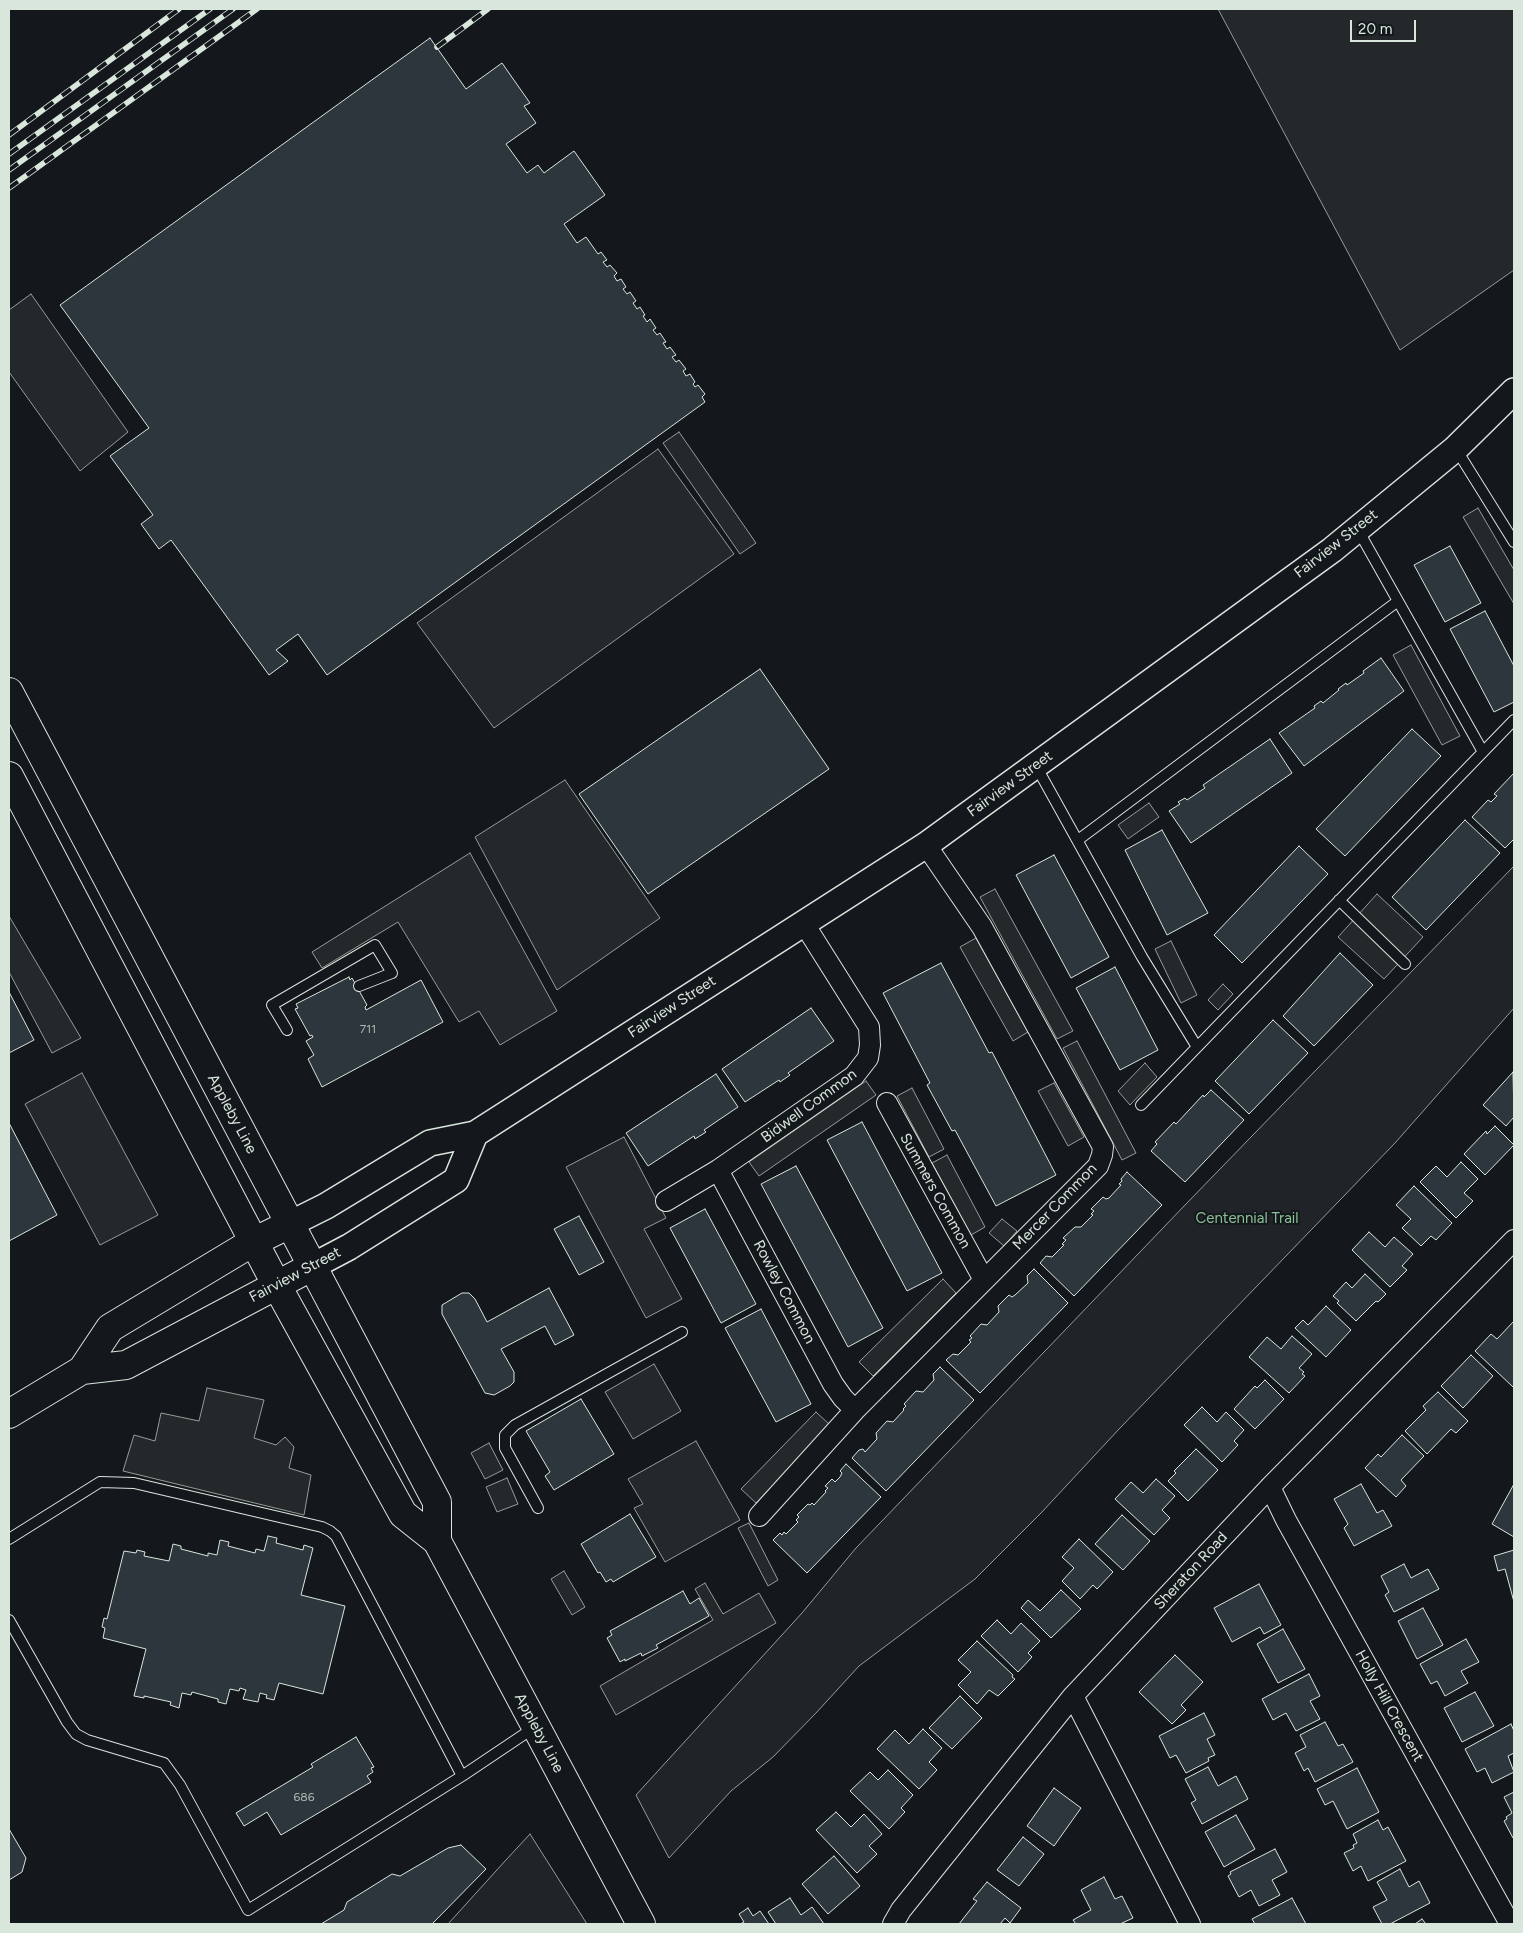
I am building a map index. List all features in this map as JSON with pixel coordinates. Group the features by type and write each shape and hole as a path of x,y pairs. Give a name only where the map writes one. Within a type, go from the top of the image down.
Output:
{"main road":[{"name":"Appleby Line","path":"9,692 437,1502 437,1541"},
{"name":"Appleby Line","path":"9,776 276,1284 403,1514 437,1541 641,1924"},
{"name":"Fairview Street","path":"9,1414 82,1370 110,1328 254,1242 290,1224"},
{"name":"Fairview Street","path":"82,1370 126,1366 276,1284 313,1266"}],"street":[{"name":"Fairview Street","path":"290,1224 326,1206 430,1144 475,1134 926,844 1324,556 1455,449 1514,391"},
{"name":"Mercer Common","path":"759,1516 855,1410 1098,1166 1103,1147 982,928 926,844"},
{"name":"Bidwell Common","path":"666,1201 718,1170 854,1076 868,1058 870,1045 868,1027 803,922"},
{"name":"Summers Common","path":"887,1103 984,1280"},
{"name":"Fairview Street","path":"313,1266 348,1247 456,1180 475,1134"},
{"name":"Rowley Common","path":"718,1170 833,1384 855,1410"},
{"name":"Sheraton Road","path":"893,1924 901,1910 1073,1696 1270,1487 1514,1240"},
{"name":"Holly Hill Crescent","path":"1270,1487 1286,1520 1510,1924"},
{"path":"1073,1696 1190,1924"}],"lane":[{"path":"1455,449 1514,542"},
{"path":"1357,529 1483,752"},
{"path":"1078,840 1398,601"},
{"path":"1141,1105 1514,720"},
{"path":"1036,765 1142,957 1197,1047"},
{"path":"1339,900 1405,964"},
{"path":"287,1030 272,1005 375,945 392,973 359,986"},
{"path":"538,1508 505,1448 505,1435 515,1425 682,1332"},
{"path":"9,1539 100,1482 134,1483 322,1527 330,1531 336,1536 462,1776"},
{"path":"9,1620 67,1722 76,1734 87,1740 164,1763 180,1785 248,1910 535,1728"}],"green space":[{"name":"Centennial Trail","path":"1514,866 1514,1008 1395,1143 1120,1428 1041,1513 975,1579 859,1666 773,1757 731,1791 669,1858 636,1795 802,1613 856,1548"},
{"path":"530,1834 587,1924 448,1924 505,1861"}],"shaded area":[{"path":"1218,9 1514,9 1514,270 1400,350"},
{"path":"31,294 128,432 80,471 9,372 9,310"},
{"path":"679,432 756,543 740,554 663,443"},
{"path":"658,449 734,554 494,728 417,623"},
{"path":"1478,508 1514,570 1514,604 1463,517"},
{"path":"1411,645 1460,736 1442,745 1393,655"},
{"path":"565,780 660,918 557,990 475,837"},
{"path":"1149,803 1159,817 1128,839 1118,825"},
{"path":"470,853 557,1011 500,1045 479,1011 459,1022 398,922 322,968 312,952"},
{"path":"995,889 1073,1031 1057,1039 980,897"},
{"path":"1377,894 1423,937 1384,979 1338,937"},
{"path":"9,916 81,1038 52,1053 9,972"},
{"path":"976,938 1028,1032 1013,1041 960,947"},
{"path":"1171,941 1197,995 1181,1003 1155,949"},
{"path":"1223,984 1233,994 1218,1010 1208,1000"},
{"path":"1077,1041 1136,1153 1122,1160 1063,1048"},
{"path":"1145,1063 1157,1077 1130,1105 1118,1091"},
{"path":"82,1073 158,1215 100,1245 25,1104"},
{"path":"866,1081 876,1095 759,1176 749,1162"},
{"path":"1054,1083 1084,1137 1068,1146 1038,1091"},
{"path":"912,1088 944,1149 929,1157 897,1096"},
{"path":"624,1137 666,1218 644,1229 682,1299 646,1318 566,1167"},
{"path":"947,1155 985,1227 971,1235 932,1163"},
{"path":"1002,1219 1017,1231 1004,1246 989,1233"},
{"path":"943,1279 956,1293 873,1376 859,1362"},
{"path":"654,1364 681,1411 633,1439 605,1392"},
{"path":"207,1388 264,1400 254,1438 276,1445 285,1437 294,1447 289,1468 311,1475 304,1515 123,1471 134,1435 155,1441 161,1413 199,1421"},
{"path":"816,1412 830,1425 756,1503 741,1489"},
{"path":"696,1441 740,1520 665,1562 634,1508 643,1504 628,1479"},
{"path":"489,1443 503,1470 485,1479 471,1453"},
{"path":"507,1478 518,1504 497,1512 486,1487"},
{"path":"749,1523 778,1580 768,1586 738,1528"},
{"path":"564,1571 585,1607 572,1615 551,1579"},
{"path":"705,1583 723,1614 759,1593 776,1623 616,1715 600,1686 713,1620 695,1589"}],"building":[{"path":"430,38 466,89 502,63 530,103 524,106 536,123 506,144 527,173 538,165 544,173 574,151 605,195 564,224 577,243 586,237 598,254 601,252 607,260 603,262 607,267 610,265 617,273 614,276 617,281 621,279 626,287 623,289 627,294 630,292 636,301 633,303 637,309 640,307 647,322 650,319 656,328 653,330 657,335 660,333 666,342 663,343 667,349 670,347 676,355 672,357 676,362 679,360 686,369 683,371 686,376 690,374 695,382 693,384 695,387 698,385 705,394 702,397 705,402 327,675 298,634 276,650 288,661 269,675 171,540 159,549 141,524 153,515 110,456 149,428 60,305"},
{"path":"1450,546 1481,603 1445,622 1414,565"},
{"path":"1485,611 1514,666 1514,702 1494,712 1450,629"},
{"path":"1381,658 1404,691 1304,766 1279,733 1315,708 1314,706 1321,701 1323,703 1346,683 1347,685 1364,673 1363,671"},
{"path":"760,669 829,769 648,894 579,794"},
{"path":"1412,729 1441,756 1345,856 1316,829"},
{"path":"1270,739 1292,773 1191,843 1169,811 1180,804 1178,802 1185,798 1187,800 1205,788 1203,785"},
{"path":"1514,773 1514,839 1505,848 1472,817 1488,800 1491,802 1497,796 1494,794"},
{"path":"1465,820 1500,853 1426,930 1392,897"},
{"path":"1162,830 1208,913 1167,935 1125,850"},
{"path":"1299,846 1328,874 1242,963 1214,935"},
{"path":"1054,855 1109,957 1071,978 1016,875"},
{"path":"1340,953 1373,985 1314,1046 1283,1016"},
{"path":"941,963 989,1053 992,1052 1056,1175 996,1206 955,1130 952,1131 927,1085 930,1083 883,993"},
{"path":"1115,967 1158,1050 1120,1070 1076,988"},
{"path":"349,977 350,980 352,978 367,1005 365,1007 366,1010 421,980 443,1022 322,1087 308,1059 314,1055 306,1041 313,1037 312,1035 310,1036 295,1009 298,1008 296,1004"},
{"path":"9,992 34,1040 9,1053"},
{"path":"811,1008 834,1041 788,1073 790,1075 780,1082 779,1080 745,1102 722,1069"},
{"path":"1273,1020 1308,1053 1249,1114 1215,1081"},
{"path":"1513,1072 1514,1117 1506,1126 1483,1105"},
{"path":"716,1074 738,1107 704,1130 706,1132 695,1139 694,1136 648,1166 626,1133"},
{"path":"1211,1090 1244,1120 1185,1182 1151,1151 1157,1144 1155,1142 1174,1122 1176,1124 1203,1095 1204,1097"},
{"path":"862,1122 942,1273 907,1291 827,1140"},
{"path":"9,1123 57,1215 9,1241"},
{"path":"1495,1126 1514,1145 1485,1175 1464,1154 1486,1131 1487,1134"},
{"path":"1461,1162 1478,1179 1464,1193 1473,1201 1456,1218 1420,1182 1436,1166 1447,1177"},
{"path":"796,1166 883,1328 848,1347 761,1184"},
{"path":"1127,1172 1162,1205 1074,1296 1040,1263 1046,1256 1052,1257 1064,1245 1062,1244 1066,1240 1063,1238 1075,1227 1081,1227 1093,1215 1091,1214 1094,1211 1091,1209 1103,1197 1109,1198 1121,1185 1119,1184 1122,1181 1121,1179"},
{"path":"1414,1186 1452,1223 1436,1240 1431,1236 1421,1246 1402,1228 1411,1219 1396,1205"},
{"path":"705,1209 756,1304 721,1323 670,1228"},
{"path":"579,1216 604,1262 579,1275 554,1229"},
{"path":"1369,1232 1385,1247 1394,1237 1413,1254 1402,1266 1407,1270 1390,1287 1352,1250"},
{"path":"1034,1269 1068,1303 980,1393 946,1360 953,1354 958,1355 971,1342 969,1340 972,1338 970,1336 981,1324 987,1325 999,1312 998,1306 1009,1295 1012,1297 1028,1283 1027,1276"},
{"path":"1365,1274 1386,1294 1356,1321 1337,1303 1339,1301 1333,1296 1346,1282 1352,1288"},
{"path":"549,1288 574,1335 555,1345 545,1326 501,1349 514,1372 514,1382 494,1395 485,1393 442,1314 442,1305 462,1293 469,1293 475,1299 487,1322"},
{"path":"1326,1306 1351,1330 1326,1357 1295,1328 1303,1320 1308,1325"},
{"path":"761,1309 811,1404 776,1422 725,1328"},
{"path":"1514,1321 1513,1387 1475,1351 1491,1334 1497,1339"},
{"path":"1292,1336 1312,1354 1299,1368 1304,1372 1302,1374 1305,1376 1289,1393 1249,1357 1267,1337 1281,1349"},
{"path":"1471,1355 1493,1376 1463,1408 1441,1386"},
{"path":"940,1367 974,1400 886,1491 852,1458 859,1450 863,1449 865,1452 877,1439 876,1433 887,1421 893,1422 904,1410 906,1406 904,1404 916,1391 923,1392 934,1380 933,1374"},
{"path":"1265,1380 1284,1399 1255,1429 1234,1409 1255,1386 1257,1388"},
{"path":"1438,1392 1468,1421 1456,1433 1451,1429 1427,1454 1405,1431 1426,1410 1423,1406"},
{"path":"581,1399 614,1454 554,1490 545,1476 550,1472 526,1431"},
{"path":"1202,1407 1217,1422 1226,1412 1244,1430 1234,1441 1238,1445 1222,1462 1184,1425"},
{"path":"1402,1435 1424,1456 1401,1480 1406,1486 1396,1497 1365,1468 1378,1454 1381,1457"},
{"path":"1196,1449 1218,1470 1188,1501 1168,1481 1176,1473 1174,1471"},
{"path":"846,1464 881,1497 807,1573 773,1540 780,1533 782,1535 784,1532 786,1534 798,1522 796,1520 799,1517 797,1515 808,1504 812,1503 814,1505 826,1492 828,1488 825,1486 832,1479 835,1482 840,1477 842,1473 840,1471"},
{"path":"1156,1479 1175,1496 1162,1510 1170,1518 1154,1535 1115,1499 1131,1482 1143,1493"},
{"path":"1361,1484 1377,1513 1383,1510 1392,1526 1354,1546 1344,1528 1348,1524 1334,1499"},
{"path":"1514,1484 1514,1537 1492,1524"},
{"path":"630,1514 656,1557 613,1582 611,1579 606,1582 600,1572 598,1573 581,1544"},
{"path":"1122,1515 1150,1541 1123,1570 1095,1544"},
{"path":"268,1536 277,1538 276,1543 303,1550 304,1545 313,1548 301,1595 345,1606 323,1694 279,1683 274,1700 266,1698 267,1695 260,1693 258,1702 243,1699 246,1690 240,1688 239,1691 230,1689 226,1704 218,1702 218,1699 192,1692 191,1695 182,1693 179,1708 170,1705 171,1702 144,1696 144,1698 134,1696 146,1649 103,1638 105,1628 102,1627 104,1618 107,1619 124,1551 136,1553 137,1550 145,1552 144,1556 169,1561 173,1544 181,1546 181,1549 208,1556 208,1553 217,1555 220,1540 229,1542 228,1546 255,1553 256,1549 264,1551"},
{"path":"1079,1539 1113,1572 1097,1589 1093,1585 1080,1599 1062,1581 1074,1568 1062,1557"},
{"path":"1514,1550 1514,1602 1505,1569 1498,1571 1494,1556"},
{"path":"1404,1564 1411,1578 1428,1569 1439,1589 1394,1612 1385,1595 1389,1592 1381,1576"},
{"path":"1259,1584 1281,1625 1264,1634 1260,1627 1232,1642 1214,1608"},
{"path":"1061,1590 1081,1609 1051,1638 1021,1608 1028,1600 1040,1611"},
{"path":"683,1591 690,1604 699,1598 709,1616 656,1645 658,1648 642,1656 641,1653 620,1662 607,1638 612,1635 610,1631"},
{"path":"1423,1608 1443,1645 1417,1659 1398,1621"},
{"path":"997,1620 1011,1634 1021,1623 1040,1641 1028,1653 1032,1657 1018,1672 981,1636"},
{"path":"1283,1629 1305,1669 1278,1683 1257,1644"},
{"path":"1466,1639 1479,1662 1461,1671 1468,1683 1445,1696 1437,1681 1431,1684 1420,1664"},
{"path":"977,1641 1015,1679 998,1696 989,1690 977,1704 958,1685 971,1672 958,1660"},
{"path":"1175,1655 1203,1682 1181,1705 1186,1710 1172,1724 1139,1692"},
{"path":"1309,1674 1320,1696 1310,1701 1320,1719 1296,1731 1286,1713 1273,1720 1262,1699"},
{"path":"1475,1692 1494,1726 1462,1742 1444,1708"},
{"path":"960,1696 982,1718 952,1749 929,1728"},
{"path":"1204,1713 1215,1735 1207,1739 1215,1755 1208,1758 1209,1761 1186,1773 1176,1755 1170,1758 1159,1736"},
{"path":"1325,1722 1338,1746 1343,1744 1353,1762 1315,1782 1308,1768 1304,1771 1295,1753 1306,1747 1300,1735"},
{"path":"1511,1724 1514,1731 1514,1753 1508,1756 1514,1772 1492,1783 1485,1768 1477,1772 1465,1749"},
{"path":"923,1729 942,1748 929,1762 937,1770 919,1789 877,1749 895,1730 909,1744"},
{"path":"356,1737 374,1767 371,1768 373,1772 367,1776 371,1782 281,1835 267,1812 244,1826 236,1813 313,1767 311,1764"},
{"path":"1208,1767 1218,1786 1236,1776 1248,1799 1202,1824 1191,1803 1196,1800 1185,1779"},
{"path":"1357,1768 1379,1812 1347,1829 1333,1801 1325,1805 1317,1789"},
{"path":"888,1770 913,1795 901,1808 905,1812 889,1829 850,1791 870,1772 878,1780"},
{"path":"1054,1788 1081,1808 1054,1846 1027,1826"},
{"path":"1514,1792 1513,1838 1504,1821 1512,1813 1504,1797"},
{"path":"836,1812 851,1827 864,1814 882,1834 869,1846 877,1854 857,1873 816,1830"},
{"path":"1236,1815 1255,1849 1224,1867 1205,1832"},
{"path":"1378,1820 1383,1830 1388,1827 1406,1861 1368,1881 1361,1866 1353,1871 1344,1853 1354,1848 1353,1845 1357,1843 1353,1834"},
{"path":"9,1829 26,1858 22,1872 9,1880"},
{"path":"1023,1837 1044,1854 1019,1886 997,1870"},
{"path":"461,1845 486,1869 432,1924 321,1924 344,1910 347,1902 392,1874 400,1876 448,1848"},
{"path":"1275,1849 1287,1872 1272,1880 1280,1895 1259,1906 1251,1890 1239,1897 1228,1876 1231,1874 1230,1872"},
{"path":"834,1856 860,1886 828,1914 802,1884"},
{"path":"1400,1869 1409,1887 1419,1881 1430,1903 1390,1924 1382,1924 1373,1907 1387,1900 1377,1882"},
{"path":"1104,1877 1115,1899 1122,1896 1133,1918 1120,1924 1076,1924 1073,1920 1091,1910 1081,1890"},
{"path":"987,1882 1021,1908 1010,1923 1005,1918 1000,1924 959,1924 977,1901 973,1899"},
{"path":"790,1898 801,1915 812,1907 824,1924 776,1924 768,1912"},
{"path":"1292,1898 1306,1924 1255,1924 1252,1919"},
{"path":"748,1908 753,1916 760,1911 769,1924 740,1924 744,1922 739,1914"},
{"path":"1422,1919 1426,1924 1415,1924"}],"railway":[{"path":"9,135 179,9"},
{"path":"9,154 210,9"},
{"path":"9,170 233,9"},
{"path":"9,188 257,9"},
{"path":"437,47 488,9"}]}
